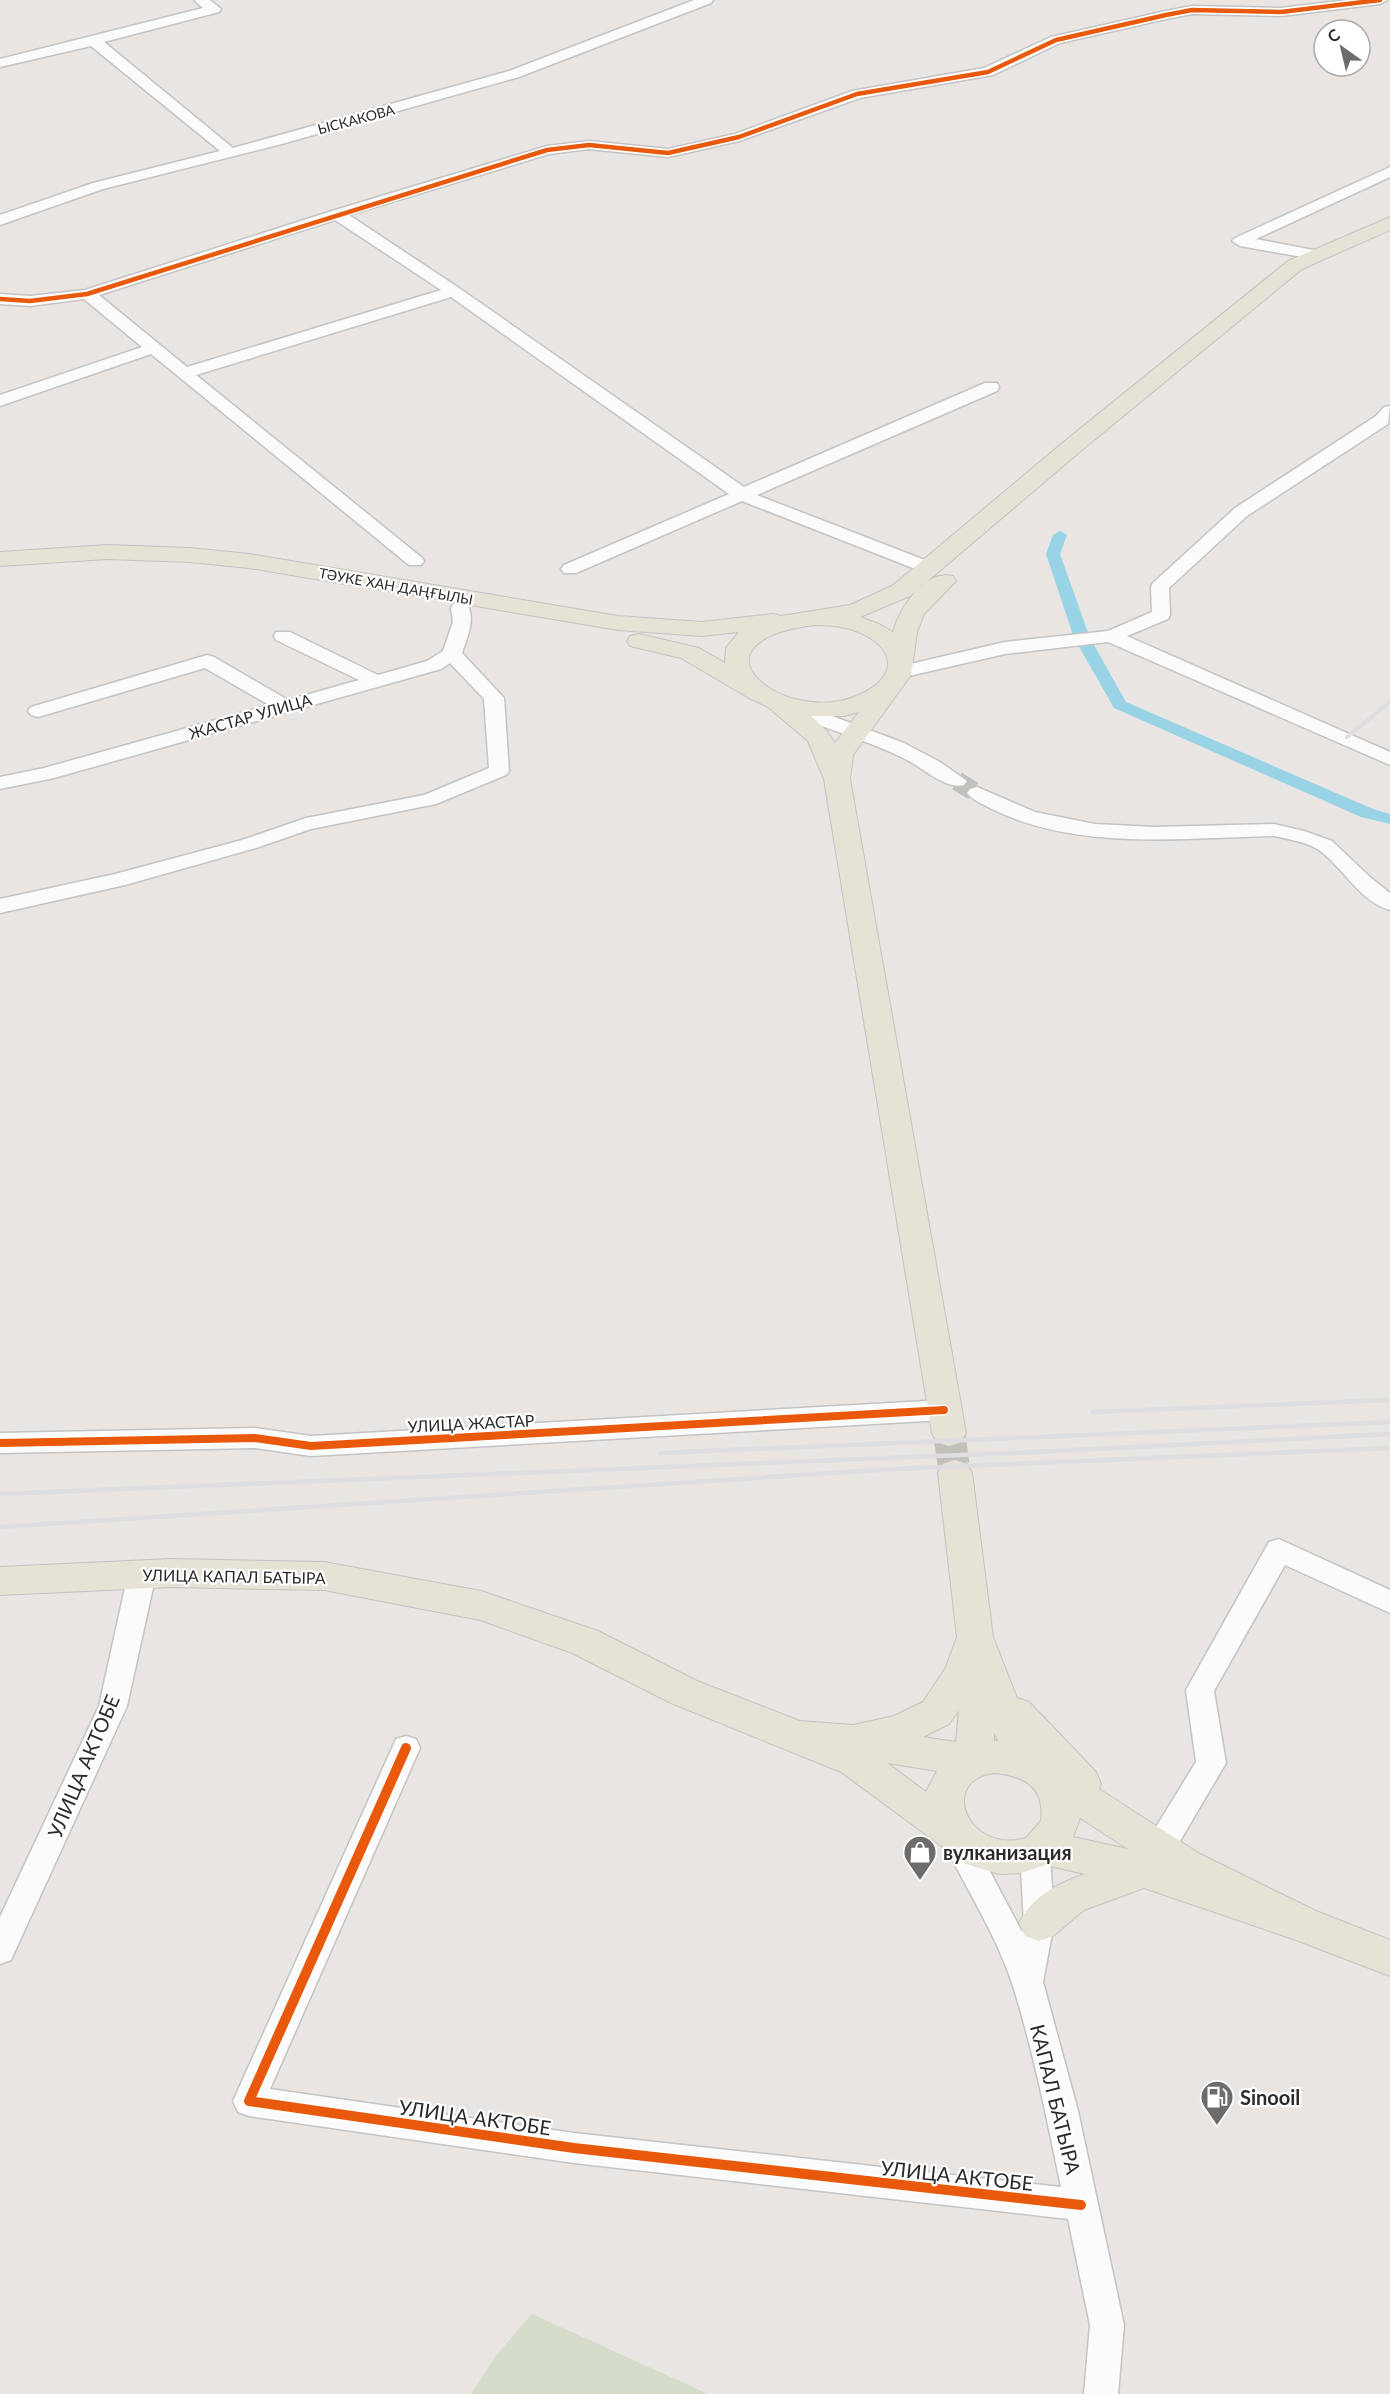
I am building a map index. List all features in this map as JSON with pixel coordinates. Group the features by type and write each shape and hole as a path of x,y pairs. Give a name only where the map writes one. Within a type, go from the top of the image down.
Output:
{"main road":[{"path":"898,672 875,698 851,706 823,709 769,698 739,674 736,657 745,641 765,628 801,618 853,611 880,602 901,591 1074,445 1295,265 1390,223"},
{"path":"946,1421 837,779 840,755 898,672 904,627 918,603 1316,262 1390,231"},
{"name":"ТӘУКЕ ХАН ДАҢҒЫЛЫ","path":"0,559 107,552 202,556 249,561 614,629 690,653 769,698 814,729 828,751 837,779"},
{"name":"ТӘУКЕ ХАН ДАҢҒЫЛЫ","path":"0,570 119,564 185,566 262,574 460,608 614,629 702,629 801,618"},
{"path":"801,618 842,620 870,628 891,642 898,672"},
{"path":"955,1473 975,1637 978,1702 973,1761"},
{"name":"УЛИЦА КАПАЛ БАТЫРА","path":"0,1581 142,1574 324,1576 481,1606 585,1642 684,1692 855,1761 954,1834"},
{"path":"975,1637 1006,1719 1038,1770 1057,1789 1062,1804 1062,1821 1056,1836 1040,1850"},
{"path":"851,1741 902,1730 936,1713 961,1676 975,1637"},
{"path":"997,1694 1152,1860"},
{"name":"УЛИЦА КАПАЛ БАТЫРА","path":"798,1737 851,1741 973,1761"},
{"path":"1118,1822 1038,1770 1003,1758 973,1761 960,1770 949,1784 944,1800 946,1817 954,1834 969,1847 987,1856 1008,1859 1040,1850 1152,1860 1302,1924 1390,1958"},
{"path":"1039,1923 1070,1897 1152,1860"}],"street":[{"path":"0,63 214,9 201,0"},
{"name":"ЫСКАКОВА","path":"0,220 98,186 425,100 514,74 706,0"},
{"path":"0,299 30,301 87,294 337,214 557,148 590,145 668,153 740,137 857,94 988,72 1056,40 1183,12 1281,12 1380,0"},
{"path":"94,41 230,152"},
{"path":"1318,255 1240,241 1390,171"},
{"path":"337,214 453,291 743,495 781,512 929,568"},
{"path":"184,373 453,291"},
{"path":"87,294 415,561"},
{"path":"0,401 153,348"},
{"path":"570,569 991,387"},
{"path":"898,672 958,656 1111,636 1161,615 1160,587 1241,512 1383,421 1390,411"},
{"path":"0,906 118,880 249,844 306,824 429,800 499,771 494,698 452,654 462,622 460,608"},
{"path":"283,636 376,681"},
{"path":"1111,636 1390,759"},
{"name":"ЖАСТАР УЛИЦА","path":"0,783 47,774 434,665 452,654"},
{"path":"38,711 207,661 284,706"},
{"path":"769,698 807,716 858,731 927,761 957,781"},
{"path":"977,793 1034,818 1114,832 1274,830 1297,835 1325,845 1364,883 1390,903"},
{"name":"УЛИЦА ЖАСТАР","path":"0,1443 255,1438 310,1446 946,1421"},
{"path":"1152,1860 1211,1763 1200,1690 1279,1550 1390,1602"},
{"name":"УЛИЦА АКТОБЕ","path":"0,1950 113,1706 142,1574"},
{"name":"УЛИЦА АКТОБЕ","path":"406,1748 249,2101 574,2148 1081,2205"},
{"name":"КАПАЛ БАТЫРА","path":"954,1834 1003,1923 1027,1982 1062,2111 1107,2325 1101,2394"},
{"name":"КАПАЛ БАТЫРА","path":"1027,1982 1039,1923 1040,1850"}],"green space":[{"path":"532,2314 708,2394 471,2394 497,2354"}],"waterway":[{"path":"1060,535 1053,554 1082,638 1120,705 1367,813 1390,819"}],"tunnel":[{"path":"957,781 977,793"},
{"path":"949,1433 955,1473"}],"railway":[{"path":"1347,737 1390,702"},
{"path":"1093,1412 1390,1400"},
{"path":"660,1453 1390,1422"},
{"path":"0,1494 1035,1452 1390,1434"},
{"path":"0,1527 894,1469 1390,1448"}],"cycle path":[{"path":"0,299 30,301 87,294 547,150 589,145 668,153 739,137 857,94 988,72 1056,40 1166,15 1192,10 1281,12 1380,0"},
{"path":"0,1443 255,1438 311,1446 944,1410"},
{"path":"406,1748 249,2101 574,2148 1081,2205"}],"place":[{"name":"вулканизация","path":"920,1881"},
{"name":"Sinooil","path":"1217,2126"}]}
